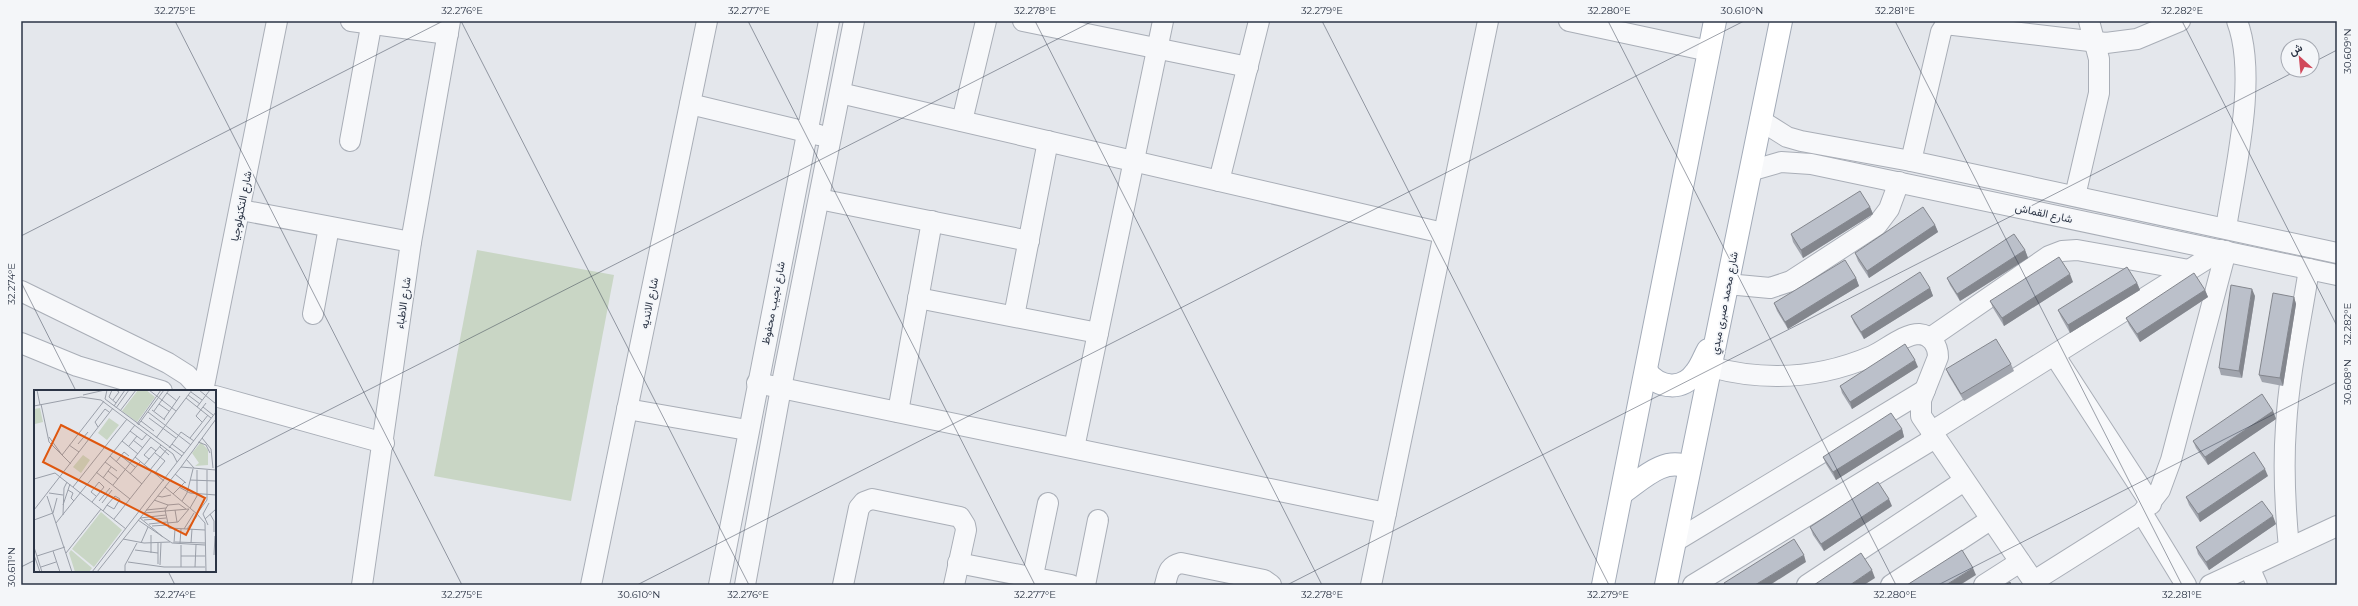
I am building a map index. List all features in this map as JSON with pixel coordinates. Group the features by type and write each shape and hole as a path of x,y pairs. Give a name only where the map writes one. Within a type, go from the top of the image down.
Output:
{"main road":[{"path":"1603,585 1715,21"},
{"name":"شارع محمد صبرى مبدي","path":"1666,585 1781,21"},
{"path":"1646,371 1652,379 1661,384 1671,386 1685,382 1696,372 1718,333"},
{"path":"1622,493 1665,465 1674,463 1689,468"}],"street":[{"name":"شارع التكنولوجيا","path":"202,390 241,210 277,21"},
{"path":"351,21 449,28"},
{"name":"شارع الانديه","path":"591,585 707,21"},
{"name":"شارع نجيب محفوظ","path":"719,585 747,430 829,21"},
{"path":"745,585 781,388 854,21"},
{"path":"962,122 986,21"},
{"path":"1023,21 1070,26 1158,49 1248,67"},
{"path":"1074,448 1163,21"},
{"path":"1219,181 1259,21"},
{"path":"1371,585 1488,21"},
{"path":"1569,21 1709,51"},
{"path":"2075,196 2099,93 2100,76 2095,42 2089,21"},
{"path":"1911,161 1941,32 1947,23 2095,42 2117,43 2137,39 2180,21"},
{"path":"2226,228 2246,82 2245,53 2237,21"},
{"path":"350,141 372,22"},
{"name":"شارع الاطباء","path":"362,585 384,443 411,242 449,28"},
{"path":"840,93 1443,233"},
{"path":"690,104 831,137"},
{"path":"1760,120 1787,137 1801,141 1911,161 2337,253"},
{"path":"1014,316 1048,141"},
{"name":"شارع القماش","path":"1750,171 1781,162 1796,162 1898,182 2337,275"},
{"path":"1727,284 1770,288 1791,281 1877,225 1889,209 1898,182"},
{"path":"819,199 1029,241"},
{"path":"241,210 411,242"},
{"path":"898,412 932,221"},
{"path":"313,314 329,227"},
{"path":"1930,338 2049,256 2062,251 2077,250 2189,270"},
{"path":"1693,585 1933,435 2189,270 2223,251"},
{"path":"1710,368 1757,377 1806,376 1852,364 1910,336 1917,334 1930,338 1938,350 1938,357 1925,390 1920,408 1921,416 1990,520 2035,583 2146,508 2167,476 2223,251"},
{"path":"2289,548 2284,466 2286,425 2290,384 2309,269"},
{"path":"21,291 168,363 187,375 201,390"},
{"path":"918,298 1098,333"},
{"path":"21,343 77,366 159,390"},
{"path":"2055,356 2146,508 2186,585"},
{"path":"757,383 1386,513"},
{"path":"1674,542 1925,390"},
{"path":"216,396 384,443"},
{"path":"627,409 747,430"},
{"path":"1807,585 1964,481"},
{"path":"843,585 859,508 864,502 872,499 960,517 966,530 954,585"},
{"path":"1032,581 1048,503"},
{"path":"1085,585 1098,520"},
{"path":"1891,585 1990,520"},
{"path":"2210,585 2337,526"},
{"path":"1984,585 2020,562"},
{"path":"958,563 1032,581 1071,585"},
{"path":"1165,585 1168,570 1171,566 1181,563 1264,580 1271,585"},
{"path":"2249,567 2257,585"}],"green space":[{"path":"477,250 614,275 571,501 434,476"}],"building":[{"path":"1860,191 1870,207 1801,250 1791,234"},
{"path":"1923,207 1935,225 1867,271 1855,253"},
{"path":"2014,234 2025,250 1957,294 1947,278"},
{"path":"2059,257 2070,274 2002,318 1990,301"},
{"path":"1845,260 1856,278 1785,322 1774,303"},
{"path":"2127,267 2137,283 2068,325 2058,310"},
{"path":"1920,272 1930,288 1861,332 1851,316"},
{"path":"2194,273 2205,290 2137,334 2126,318"},
{"path":"2231,285 2252,289 2239,371 2219,368"},
{"path":"2273,293 2294,297 2280,378 2259,375"},
{"path":"1996,339 2011,364 1961,394 1946,369"},
{"path":"1905,344 1915,360 1850,402 1840,386"},
{"path":"2262,394 2273,411 2205,457 2193,441"},
{"path":"1891,413 1902,429 1833,472 1823,457"},
{"path":"2254,452 2265,469 2198,514 2186,497"},
{"path":"1878,482 1889,499 1821,544 1810,527"},
{"path":"2262,501 2273,516 2206,562 2196,547"},
{"path":"1794,539 1804,555 1755,585 1725,585 1724,583"},
{"path":"1962,550 1973,568 1946,585 1907,585"},
{"path":"1861,553 1872,570 1850,585 1814,585"}]}
